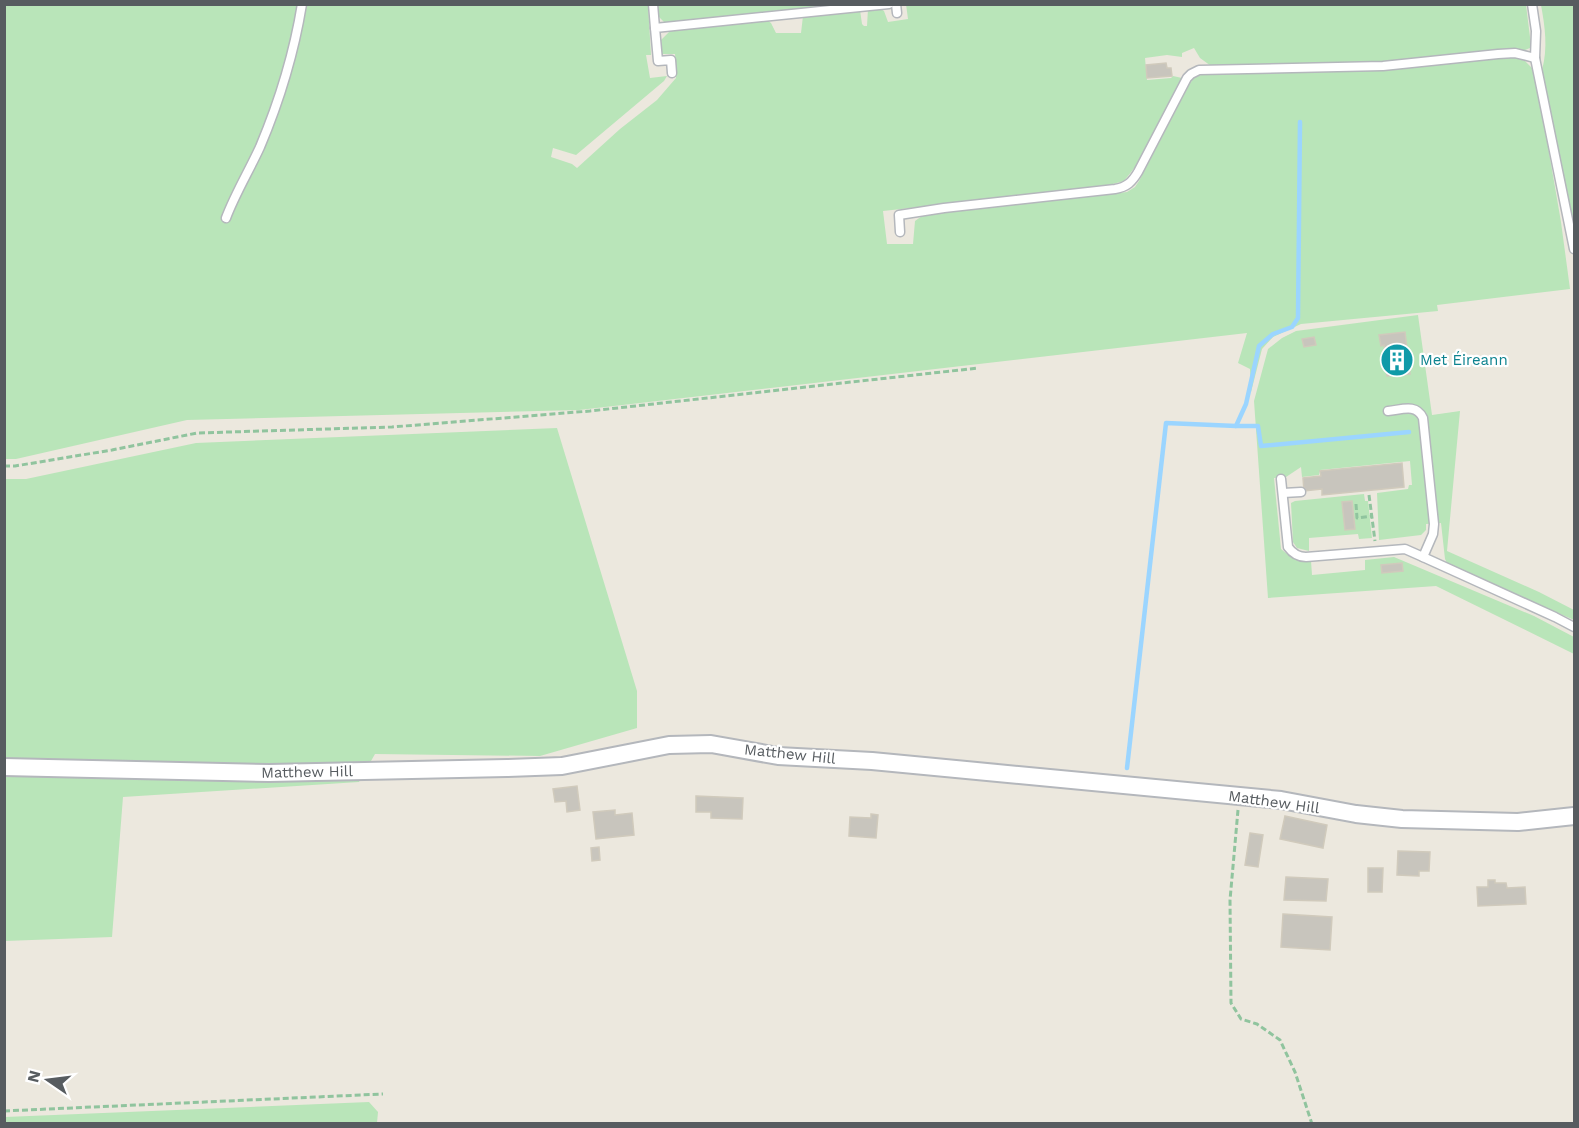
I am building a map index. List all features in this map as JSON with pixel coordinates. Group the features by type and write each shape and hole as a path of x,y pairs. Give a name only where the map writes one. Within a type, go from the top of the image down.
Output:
{"street":[{"name":"Matthew Hill","path":"4,767 269,773 507,768 562,766 669,745 711,744 778,756 872,761 1281,800 1356,814 1402,819 1518,822 1575,816"}],"lane":[{"path":"226,218 276,104 293,46 302,4"},
{"path":"653,4 658,61 671,60 672,73"},
{"path":"655,28 890,4"},
{"path":"1532,4 1536,31 1534,58 1575,249"},
{"path":"900,232 899,215 1125,187 1138,172 1187,78 1199,70 1383,66 1515,53 1534,58"},
{"path":"1388,411 1414,408 1423,418 1434,524 1433,534 1423,557"},
{"path":"1281,479 1288,547 1292,553 1306,557 1405,549 1575,627"},
{"path":"1283,493 1301,492"}],"path":[{"path":"4,466 112,450 197,433 392,427 590,411 978,368"},
{"path":"1361,553 1360,543 1375,542 1369,495"},
{"path":"1356,504 1357,518 1372,516"},
{"path":"1239,796 1230,900 1231,1003 1241,1019 1257,1024 1280,1040 1312,1124"},
{"path":"4,1111 383,1094"}],"green space":[{"path":"906,4 1526,5 1531,45 1525,50 1494,51 1376,64 1211,66 1200,58 1194,48 1182,53 1182,57 1167,55 1145,58 1147,80 1173,76 1182,78 1135,167 1124,181 1058,192 883,211 887,244 913,244 915,221 930,214 1127,192 1139,181 1190,83 1201,75 1235,71 1394,69 1513,57 1525,61 1532,68 1540,100 1570,289 1437,305 1438,311 1301,324 1273,337 1262,349 1251,392 1250,369 1238,363 1247,333 579,410 187,420 16,459 5,459 5,5 299,5 288,57 272,106 230,201 235,204 269,132 278,107 294,56 304,5 648,5 651,55 646,55 650,78 667,76 664,81 576,155 553,148 551,157 577,168 620,129 657,100 676,78 675,54 662,54 661,40 671,30 767,20 776,33 801,33 803,16 860,10 862,24 867,26 868,9 879,8 884,11 888,22 908,19"},
{"path":"657,5 855,5 665,23 659,17"},
{"path":"1541,5 1574,5 1574,232 1542,70 1545,29"},
{"path":"1418,315 1432,415 1460,411 1447,551 1574,610 1574,620 1448,565 1445,559 1441,523 1426,524 1426,530 1421,535 1379,540 1377,493 1408,489 1409,485 1412,485 1410,461 1320,470 1319,475 1302,477 1301,467 1286,477 1274,478 1281,549 1295,558 1311,561 1312,575 1365,570 1365,560 1394,557 1534,616 1574,637 1574,654 1436,586 1268,598 1254,401 1268,349 1296,331"},
{"path":"557,428 637,691 637,728 540,756 375,754 359,782 123,797 112,937 5,941 4,479 26,479 196,443"},
{"path":"1364,494 1365,501 1368,501 1372,538 1359,539 1358,534 1309,538 1309,551 1297,548 1293,542 1291,503"},
{"path":"369,1102 378,1112 377,1123 5,1123 5,1117"}],"building":[{"path":"1166,63 1167,68 1171,68 1172,76 1147,78 1146,65"},
{"name":"Met Éireann","path":"1405,332 1410,374 1387,376 1384,345 1381,346 1379,335"},
{"path":"1314,337 1316,345 1304,347 1302,339"},
{"path":"1402,463 1404,487 1322,495 1322,489 1304,491 1303,478 1321,476 1320,471"},
{"path":"1352,501 1355,529 1345,530 1342,502"},
{"path":"1402,563 1403,571 1382,573 1381,565"},
{"path":"577,786 580,810 567,812 566,801 555,802 553,789"},
{"path":"696,796 743,798 742,819 711,818 711,812 696,812"},
{"path":"615,810 615,815 632,813 634,835 596,839 593,812"},
{"path":"871,814 878,815 876,838 849,836 850,817 871,818"},
{"path":"1285,816 1327,825 1323,848 1280,839"},
{"path":"1250,833 1263,835 1258,867 1245,865"},
{"path":"599,847 600,860 592,861 591,848"},
{"path":"1398,851 1430,852 1429,871 1419,871 1419,876 1397,875"},
{"path":"1368,868 1383,868 1382,892 1368,892"},
{"path":"1286,877 1328,879 1326,901 1284,900"},
{"path":"1488,880 1495,880 1495,883 1506,883 1507,888 1525,887 1526,904 1478,906 1477,887 1488,887"},
{"path":"1283,914 1332,917 1330,950 1281,947"}],"waterway":[{"path":"1300,122 1298,318 1292,327 1273,334 1259,346 1246,404 1236,426 1258,426 1261,446 1409,432"},
{"path":"1127,768 1166,423 1236,426"}],"place":[{"name":"Met Éireann","path":"1397,360"}]}
